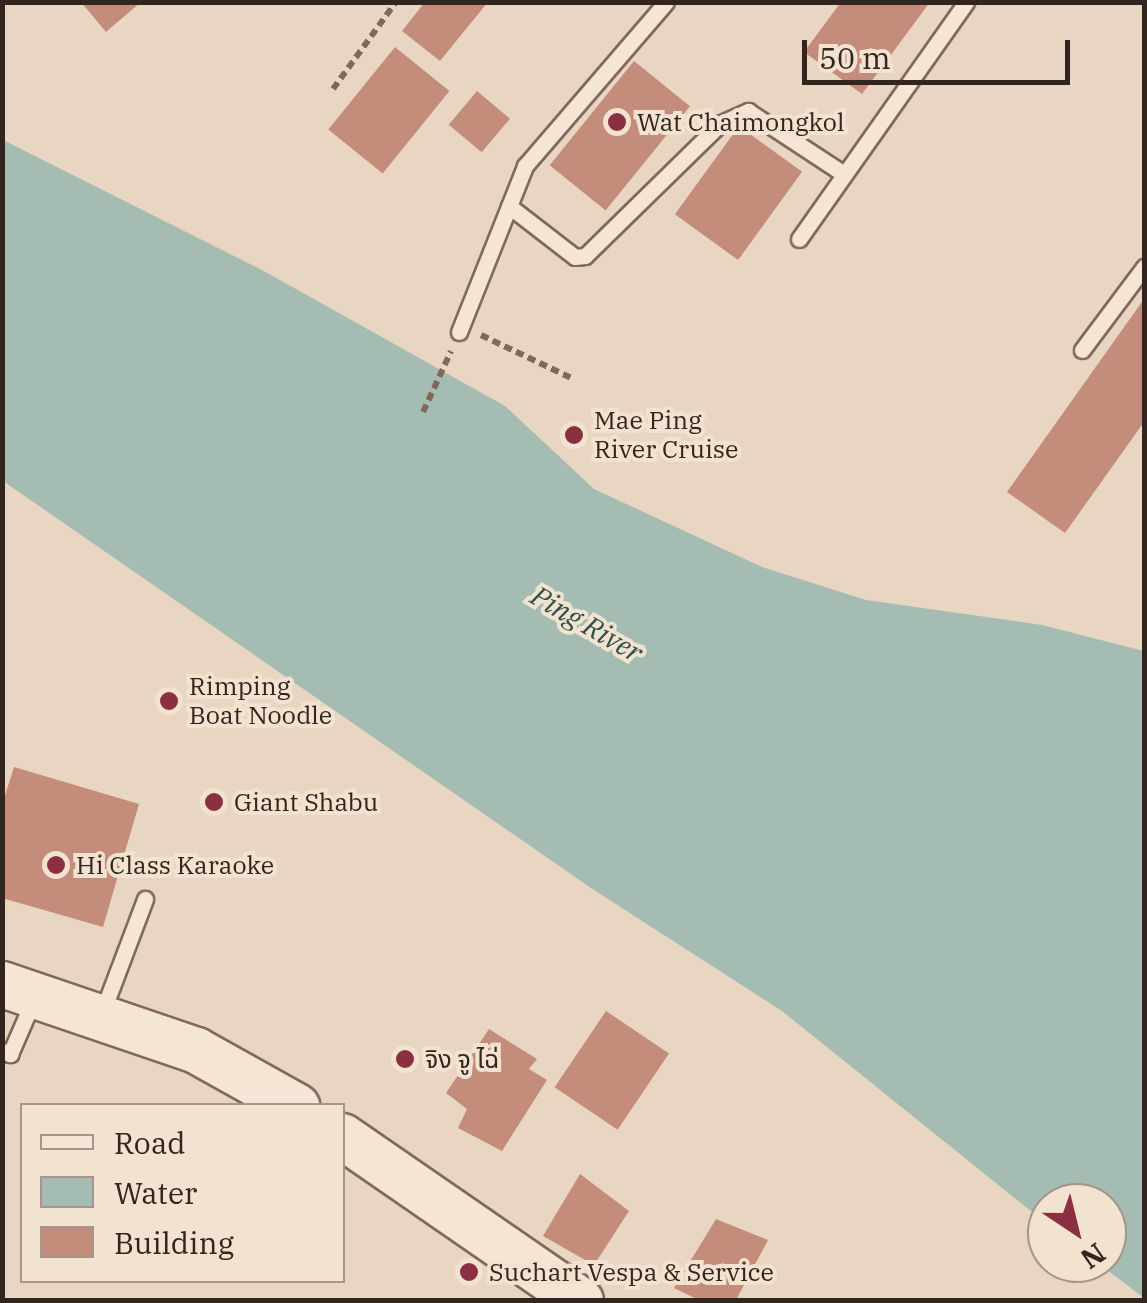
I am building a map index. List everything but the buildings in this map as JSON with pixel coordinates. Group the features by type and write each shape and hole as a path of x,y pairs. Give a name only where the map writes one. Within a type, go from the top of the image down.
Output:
{"main road":[{"path":"19,989 196,1050 291,1103"},
{"path":"345,1138 580,1300"}],"lane":[{"path":"460,329 525,166 666,2"},
{"path":"798,239 966,2"},
{"path":"509,206 575,257 585,256 740,111 844,174"},
{"path":"1082,350 1144,267"},
{"path":"101,1017 145,899"},
{"path":"2,1052 10,1054 19,989"}],"path":[{"path":"333,89 396,2"},
{"path":"423,412 460,329 570,378"}],"water":[{"name":"Ping River","path":"3,140 262,270 505,406 594,489 762,567 866,600 1042,625 1144,651 1144,1298 1124,1283 1127,1183 1027,1183 1027,1208 782,1011 591,888 3,481"}],"place":[{"name":"Wat Chaimongkol","path":"617,122"},
{"name":"Mae Ping River Cruise","path":"574,435"},
{"name":"Rimping Boat Noodle","path":"169,701"},
{"name":"Giant Shabu","path":"214,802"},
{"name":"Hi Class Karaoke","path":"56,865"},
{"name":"จิง จู ไฉ่","path":"405,1059"},
{"name":"Suchart Vespa & Service","path":"469,1272"}]}
